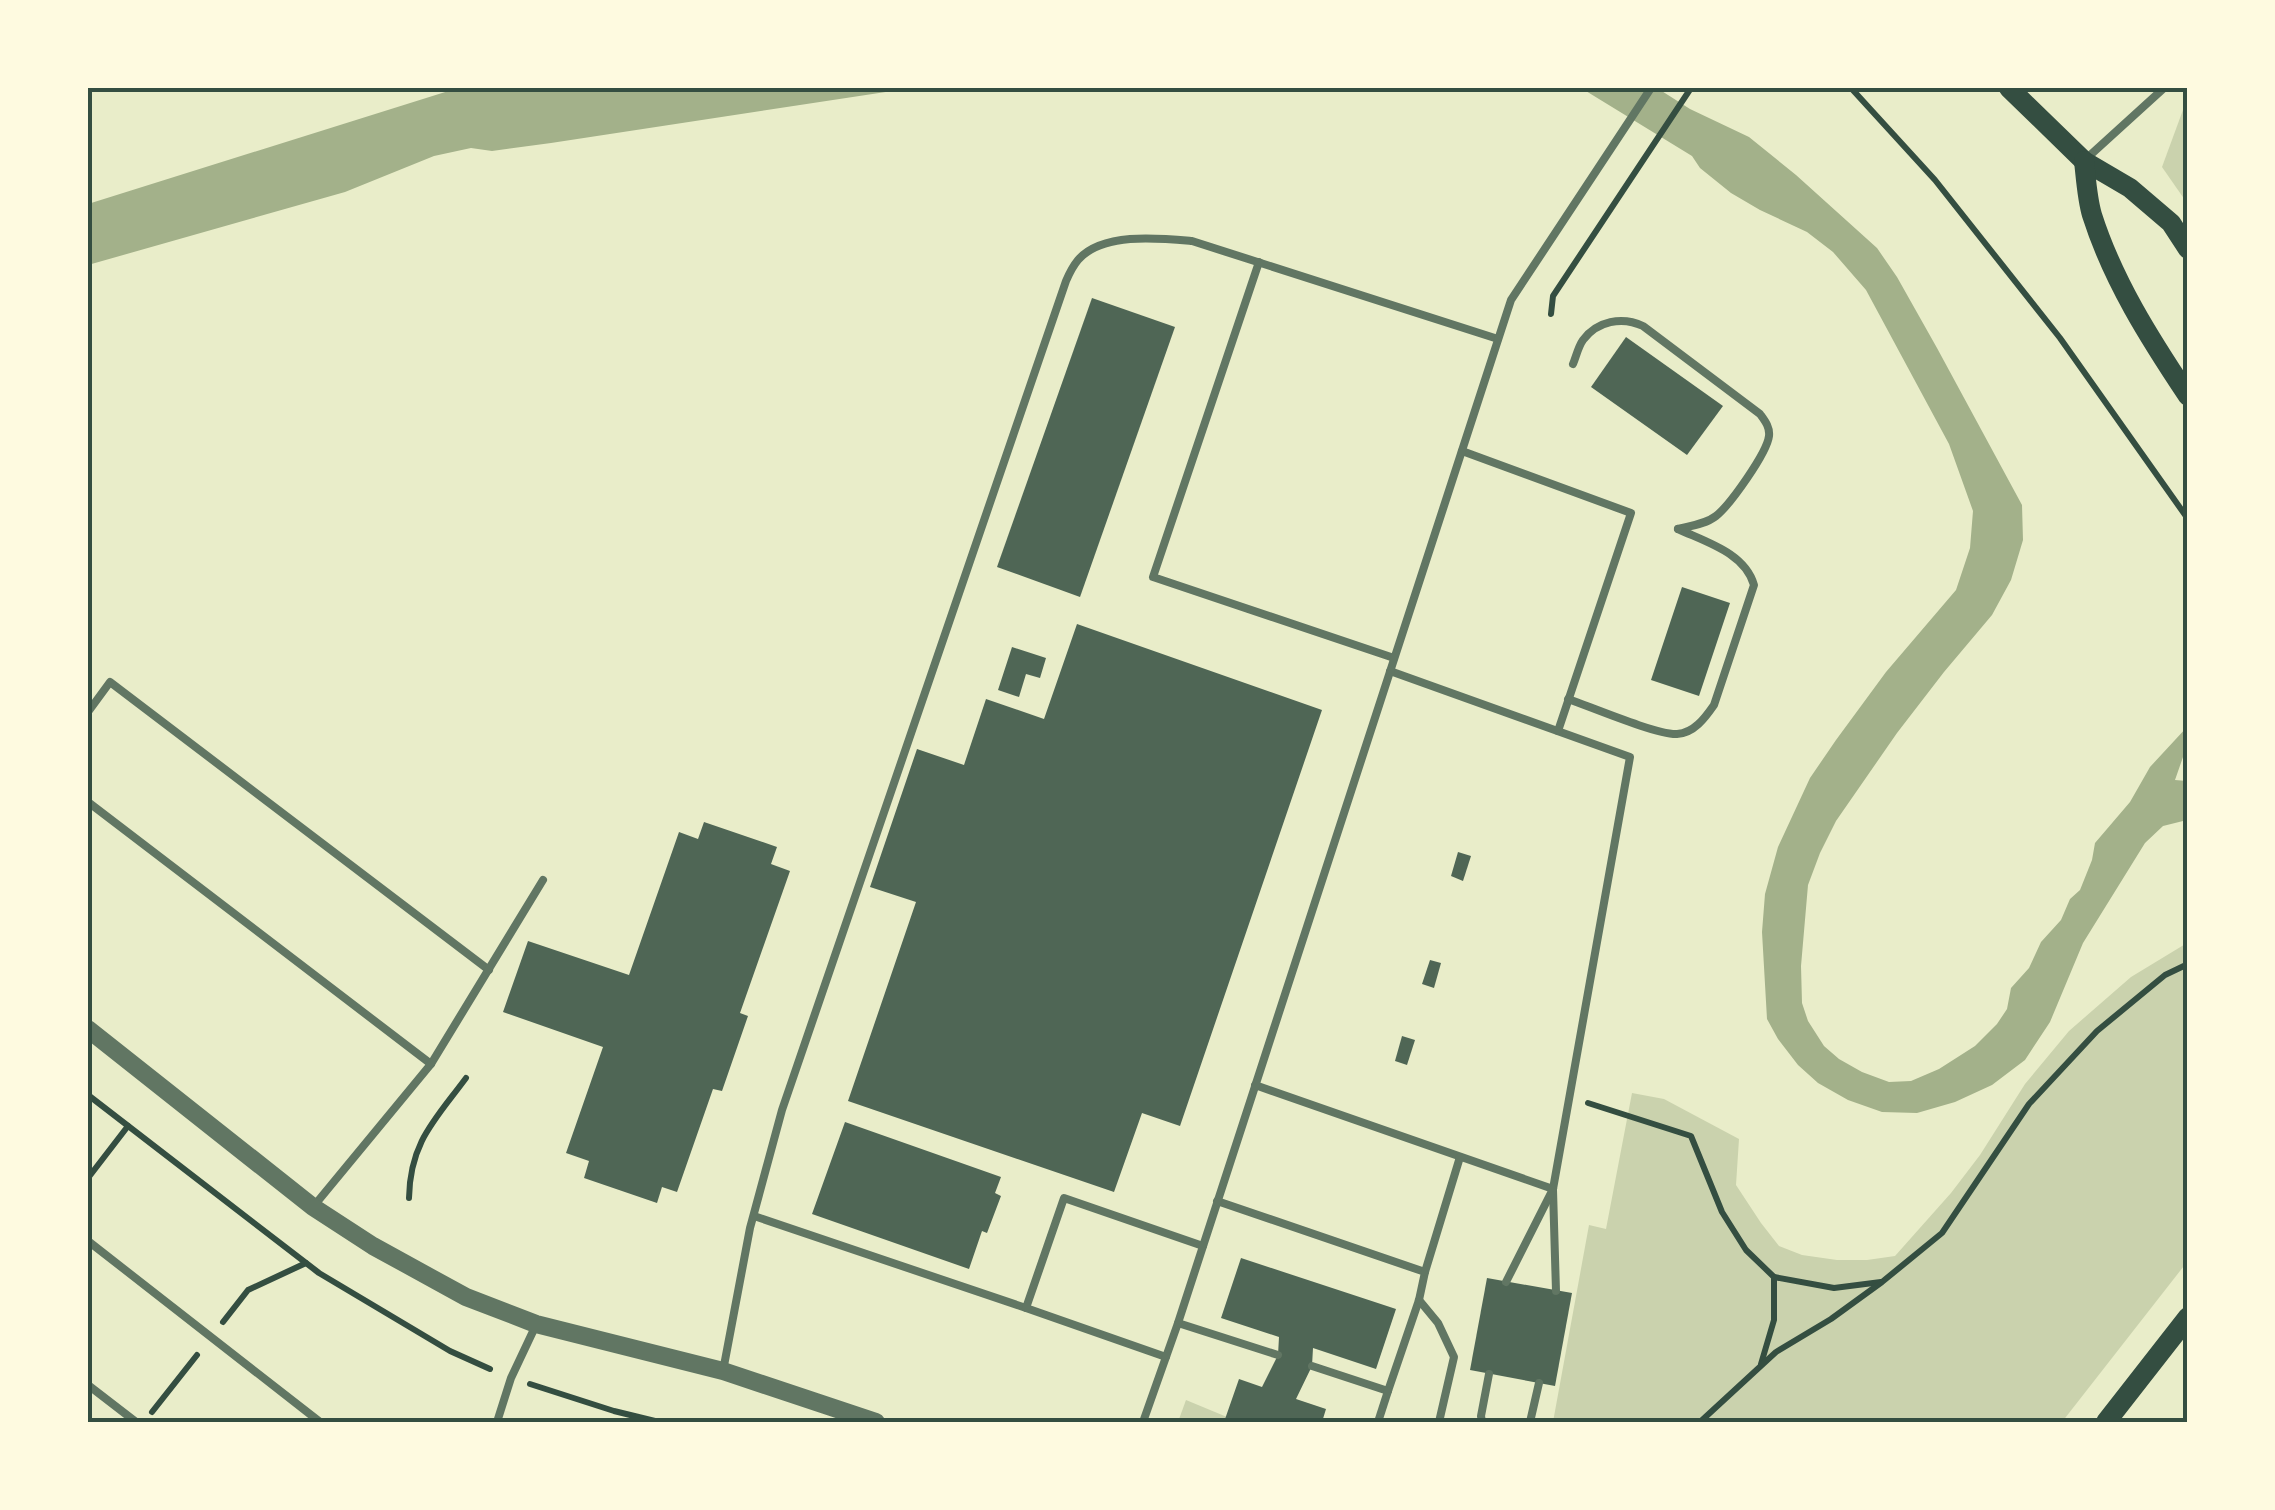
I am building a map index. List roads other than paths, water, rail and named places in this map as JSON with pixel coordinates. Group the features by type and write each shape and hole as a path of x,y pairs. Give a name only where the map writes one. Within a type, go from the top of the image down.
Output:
{"main road":[{"path":"2008,88 2084,161 2130,188 2158,211 2188,249"},
{"path":"2084,161 2091,212 2114,270 2144,330 2188,396"},
{"path":"2106,1422 2188,1317"}],"street":[{"path":"88,1029 348,1232 466,1296 536,1324 723,1371 876,1422"}],"lane":[{"path":"1143,1422 1511,300 1651,88"},
{"path":"2084,161 2164,88"},
{"path":"723,1371 754,1216 782,1110 1066,280 1078,260 1091,249 1118,241 1192,241 1498,339"},
{"path":"1259,262 1153,577 1394,658"},
{"path":"1568,699 1677,734 1692,730 1704,720 1714,705 1754,585 1751,573 1742,564 1724,551 1678,530 1712,520 1725,508 1752,470 1769,436 1760,414 1630,320 1606,323 1591,333 1582,342 1573,364"},
{"path":"1462,451 1631,513 1558,730"},
{"path":"1390,671 1630,756 1554,1189 1556,1291"},
{"path":"88,712 110,682 489,970"},
{"path":"88,802 431,1064"},
{"path":"313,1207 431,1064 544,880"},
{"path":"1255,1085 1554,1189"},
{"path":"1378,1422 1420,1300 1460,1157"},
{"path":"1506,1282 1554,1189"},
{"path":"1026,1308 1064,1198 1202,1246"},
{"path":"1217,1200 1426,1272"},
{"path":"754,1216 1166,1357"},
{"path":"88,1242 320,1422"},
{"path":"1420,1300 1438,1323 1454,1357 1440,1422"},
{"path":"1178,1323 1278,1355"},
{"path":"497,1422 511,1378 536,1324"},
{"path":"1312,1366 1388,1392"},
{"path":"1482,1422 1489,1374"},
{"path":"1530,1422 1539,1383"},
{"path":"88,1385 136,1422"}]}
